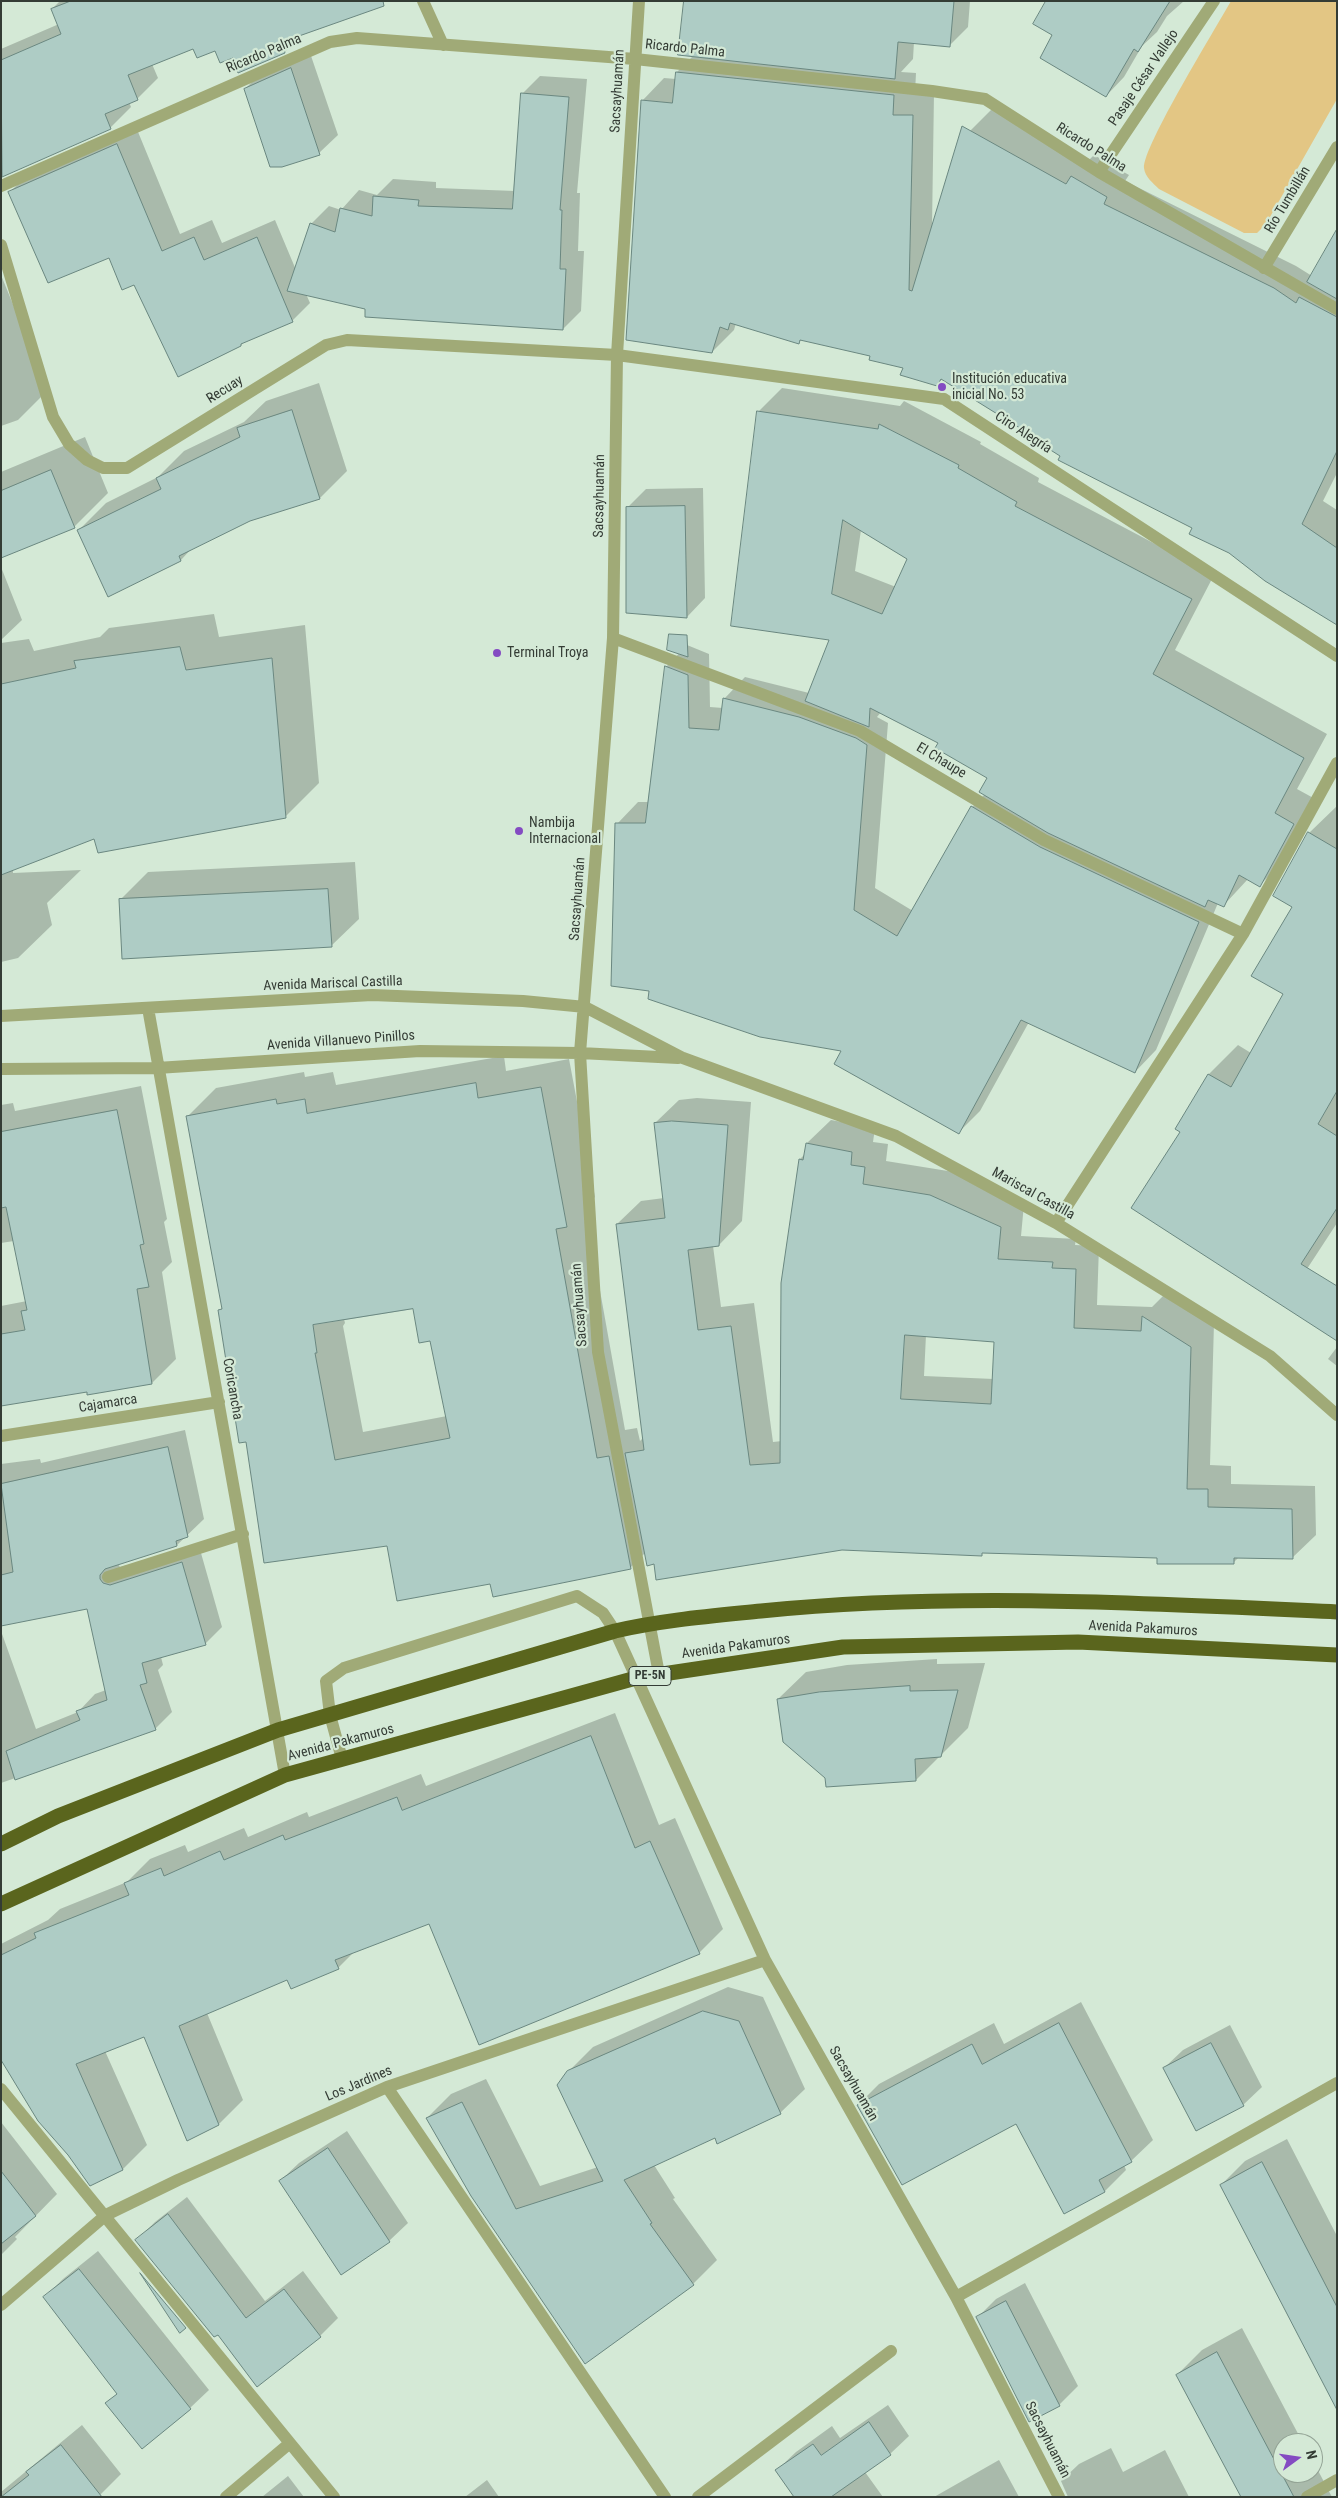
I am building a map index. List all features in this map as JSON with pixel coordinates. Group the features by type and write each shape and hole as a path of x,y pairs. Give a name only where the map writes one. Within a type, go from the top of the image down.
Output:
{"highway":[{"name":"Avenida Pakamuros","path":"1,1844 58,1816 278,1730 650,1622 837,1604 866,1603 1082,1600 1337,1612"},
{"name":"Avenida Pakamuros","path":"1,1904 286,1775 636,1678 843,1647 1078,1642 1337,1654"}],"street":[{"path":"423,1 443,44"},
{"name":"Sacsayhuamán","path":"639,1 617,355 614,638 580,1053 598,1352 659,1674"},
{"name":"Pasaje César Vallejo","path":"1099,172 1214,1"},
{"name":"Ricardo Palma","path":"1,186 330,42 357,38 635,59 932,91 985,99 1099,172 1337,309"},
{"name":"Río Tumbillán","path":"1264,268 1337,147"},
{"name":"Recuay","path":"1,245 53,417 69,444 87,460 104,468 127,468 326,346 347,340 617,355"},
{"name":"Ciro Alegría","path":"617,355 944,400 1337,656"},
{"name":"El Chaupe","path":"614,638 860,731 1044,840 1243,934"},
{"path":"1056,1223 1243,934 1337,764"},
{"name":"Avenida Mariscal Castilla","path":"1,1016 372,995 523,1001 585,1007 683,1058"},
{"name":"Coricancha","path":"148,1008 157,1068 286,1775"},
{"name":"Avenida Villanuevo Pinillos","path":"1,1069 157,1068 420,1051 580,1053 683,1058"},
{"name":"Mariscal Castilla","path":"683,1058 896,1136 1056,1223 1270,1356 1337,1415"},
{"name":"Cajamarca","path":"1,1436 219,1402"},
{"path":"108,1577 242,1534"},
{"name":"Sacsayhuamán","path":"330,1715 326,1681 344,1668 577,1596 603,1613 615,1631 765,1960 956,2297 1059,2497"},
{"path":"330,1715 342,1759"},
{"name":"Los Jardines","path":"1,2306 106,2216 178,2180 387,2087 765,1960"},
{"path":"956,2297 1337,2083"},
{"path":"387,2087 666,2497"},
{"path":"1,2089 334,2497"},
{"path":"698,2497 892,2351"},
{"path":"226,2497 290,2443"},
{"path":"1307,2497 1337,2480"}],"shaded area":[{"path":"1231,1 1337,1 1337,99 1266,224 1257,233 1244,233 1159,189 1148,177 1144,168 1155,136"}],"building":[{"path":"71,1 383,1 384,6 282,42 285,53 238,73 233,58 220,63 215,51 197,58 193,49 128,75 138,100 105,114 111,129 2,177 1,60 61,34 51,9"},
{"path":"684,1 954,1 950,47 898,42 895,79 678,55"},
{"path":"1046,1 1170,1 1138,52 1134,49 1106,97 1040,58 1052,35 1033,24"},
{"path":"291,68 320,155 282,167 270,167 244,89"},
{"path":"676,72 894,95 893,115 913,115 909,290 912,291 962,126 1066,184 1071,176 1107,197 1104,204 1274,288 1296,303 1299,297 1337,317 1337,451 1302,524 1337,548 1337,625 1265,581 1229,553 1189,534 1192,528 1058,460 1060,456 1030,437 1031,435 941,379 937,386 900,375 903,368 869,360 870,356 800,340 799,344 730,323 728,330 720,327 712,353 626,340 641,100 672,103"},
{"path":"521,93 569,97 560,210 562,210 560,269 566,269 563,330 365,317 365,309 287,291 310,223 335,232 340,208 372,216 373,196 419,200 418,206 512,209"},
{"path":"117,144 162,251 194,237 204,260 257,237 293,322 241,344 241,346 178,377 134,285 122,290 109,258 48,283 8,192"},
{"path":"1337,229 1337,299 1307,282"},
{"path":"292,410 320,499 250,521 179,556 181,561 108,597 77,530 161,489 156,478 240,437 237,428"},
{"path":"757,411 878,429 879,424 959,465 958,468 1017,502 1015,506 1192,599 1153,674 1304,758 1275,813 1294,824 1260,887 1239,875 1224,907 1208,900 1205,907 1048,833 979,792 987,778 935,748 938,743 870,708 869,727 805,701 829,640 731,626","holes":["843,520 907,559 882,614 832,594"]},
{"path":"51,470 75,528 1,558 1,491"},
{"path":"685,506 687,618 626,613 626,507"},
{"path":"669,634 687,635 688,657 667,650"},
{"path":"180,647 186,670 272,658 286,818 98,853 94,839 1,875 1,684 76,668 74,661"},
{"path":"665,666 688,675 689,728 719,730 723,698 799,717 856,738 867,745 854,910 897,936 971,806 1040,847 1199,922 1135,1073 1021,1020 959,1134 834,1064 841,1051 760,1037 648,999 649,991 611,986 615,823 645,823"},
{"path":"1308,832 1337,849 1337,1091 1318,1124 1337,1136 1337,1208 1301,1264 1337,1286 1337,1341 1131,1208 1180,1132 1175,1129 1208,1074 1231,1087 1283,994 1251,976 1292,907 1273,896"},
{"path":"328,889 332,947 122,959 119,899"},
{"path":"476,1083 478,1098 541,1087 567,1227 556,1229 597,1458 609,1456 631,1569 493,1597 490,1584 397,1601 387,1546 264,1563 246,1442 239,1443 218,1310 222,1309 186,1116 276,1099 277,1104 305,1099 307,1113","holes":["413,1309 419,1343 430,1341 450,1438 335,1460 315,1353 317,1353 313,1325"]},
{"path":"117,1110 144,1244 140,1245 149,1287 137,1289 152,1384 87,1395 87,1392 1,1406 1,1334 25,1330 21,1311 27,1310 6,1207 1,1208 1,1132"},
{"path":"672,1121 728,1125 719,1246 688,1250 698,1330 731,1326 750,1465 780,1463 781,1283 799,1159 803,1160 806,1143 852,1152 851,1165 865,1167 863,1184 930,1195 1001,1227 998,1259 1053,1262 1052,1268 1076,1269 1074,1328 1141,1331 1142,1316 1191,1347 1187,1489 1208,1489 1208,1507 1292,1509 1293,1559 1234,1558 1234,1564 1157,1564 1157,1558 982,1553 982,1556 842,1550 656,1580 654,1564 647,1566 625,1453 644,1450 616,1224 665,1218 654,1123","holes":["905,1335 994,1342 991,1404 901,1399"]},
{"path":"168,1447 188,1537 176,1541 177,1546 105,1569 100,1575 100,1579 103,1583 110,1585 182,1562 206,1645 142,1663 147,1683 140,1685 156,1730 15,1780 6,1751 80,1720 76,1711 107,1700 87,1609 1,1626 1,1575 13,1572 1,1484"},
{"path":"910,1686 910,1691 958,1690 941,1757 915,1759 916,1781 826,1787 825,1778 783,1742 777,1699 819,1692"},
{"path":"591,1736 635,1848 650,1841 700,1954 479,2045 429,1924 335,1960 339,1969 291,1989 287,1980 179,2026 219,2125 187,2141 144,2037 76,2064 123,2170 90,2186 68,2155 38,2121 1,2060 1,1955 36,1938 34,1933 129,1895 124,1883 161,1868 164,1876 220,1851 224,1860 283,1835 285,1840 397,1797 402,1810"},
{"path":"703,2011 739,2021 781,2114 717,2144 715,2138 624,2180 652,2223 650,2224 694,2285 585,2364 471,2196 426,2118 462,2102 516,2209 603,2181 557,2085 567,2071"},
{"path":"1059,2023 1132,2162 1099,2180 1105,2192 1064,2214 1016,2124 902,2185 857,2105 972,2044 982,2064"},
{"path":"1211,2043 1244,2106 1196,2131 1163,2068"},
{"path":"328,2148 390,2242 341,2275 279,2181"},
{"path":"1262,2162 1337,2307 1337,2410 1220,2185"},
{"path":"1,2171 36,2216 1,2244"},
{"path":"168,2214 246,2318 284,2289 321,2337 257,2387 218,2335 214,2337 135,2240"},
{"path":"79,2269 191,2409 142,2449 105,2403 117,2394 43,2297"},
{"path":"140,2273 186,2328 180,2333"},
{"path":"1006,2301 1060,2406 1029,2422 976,2317"},
{"path":"1217,2352 1273,2457 1273,2483 1287,2483 1294,2497 1241,2497 1176,2375"},
{"path":"869,2422 891,2455 831,2497 794,2497 775,2470 813,2444 821,2455"},
{"path":"61,2445 102,2497 1,2497 29,2475 26,2472"}],"place":[{"name":"Institución educativa inicial No. 53","path":"942,387"},
{"name":"Terminal Troya","path":"497,653"},
{"name":"Nambija Internacional","path":"519,831"}]}
